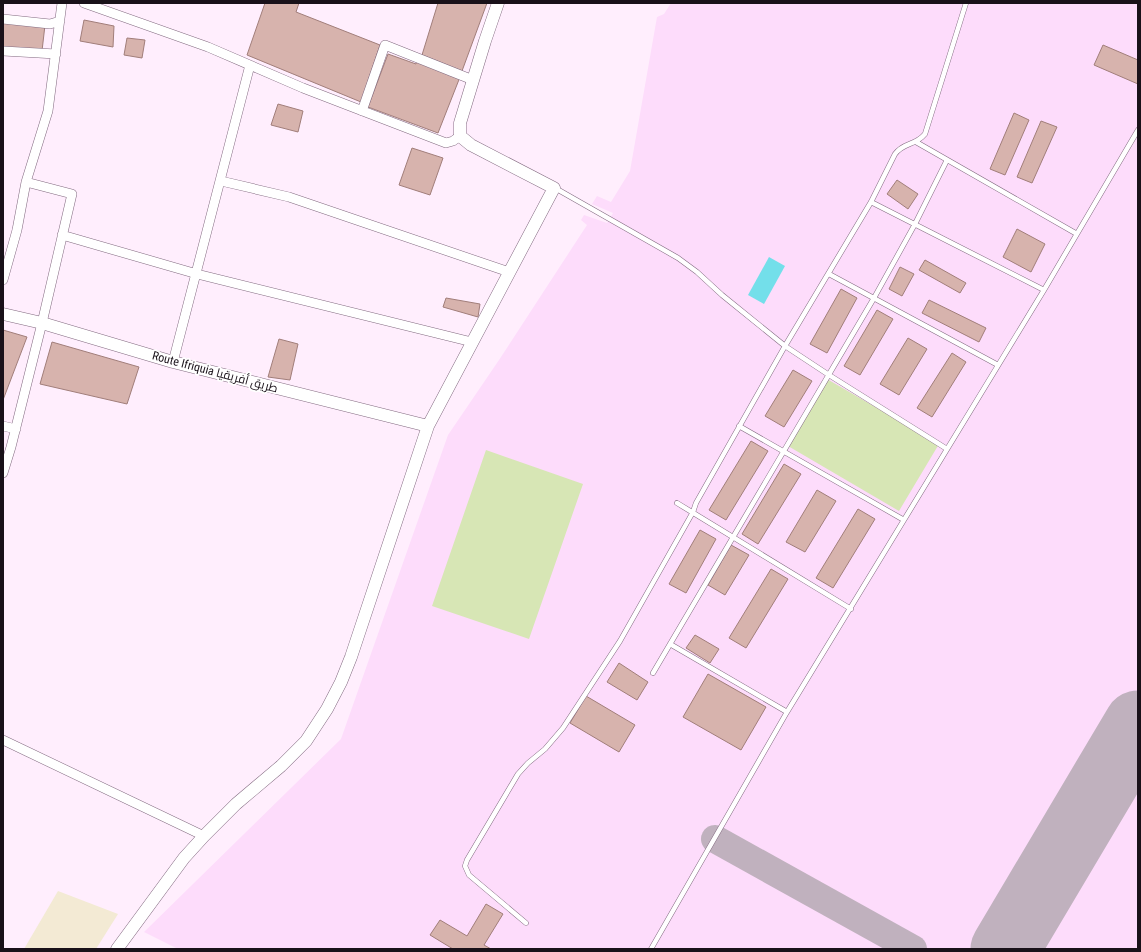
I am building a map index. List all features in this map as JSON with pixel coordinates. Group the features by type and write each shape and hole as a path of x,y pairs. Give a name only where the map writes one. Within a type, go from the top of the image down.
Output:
{"street":[{"path":"3,280 17,230 26,182 48,111 62,3"},
{"path":"84,3 208,47 303,88 446,143 453,141 460,136"},
{"path":"460,136 460,123 498,3"},
{"path":"3,19 50,24 60,21"},
{"path":"362,111 385,45 473,80"},
{"path":"3,51 56,54"},
{"path":"173,362 250,65"},
{"path":"117,949 184,858 236,804 281,766 306,741 327,709 341,682 350,657 428,426 554,188 471,145 460,136"},
{"path":"221,181 289,197 509,272"},
{"path":"3,473 16,429 72,194 26,182"},
{"path":"62,235 197,274 472,342"},
{"name":"Route Ifriquia طريق أفريقيا","path":"3,314 42,323 173,362 428,426"},
{"path":"3,426 16,429"},
{"path":"3,740 204,836"}],"lane":[{"path":"526,923 469,875 466,869 466,862 518,774 528,763 545,749 563,728 620,641 739,426 871,202 897,151 903,146 916,142 922,137 926,130 966,3"},
{"path":"651,949 787,712 1044,290 1138,130"},
{"path":"916,142 1077,234"},
{"path":"653,673 874,298 915,224 947,160"},
{"path":"554,188 678,258 697,272 722,295 785,346 947,449"},
{"path":"871,202 1044,290"},
{"path":"829,274 998,364"},
{"path":"739,426 904,520"},
{"path":"677,503 851,609"},
{"path":"670,644 787,712"}],"shaded area":[{"path":"671,3 1138,3 1138,949 178,949 144,932 341,739 448,435 587,225 581,220 584,215 607,223 613,213 592,204 597,196 611,202 630,171 657,17 664,14"},
{"path":"58,891 118,914 96,949 24,949"}],"green space":[{"path":"827,379 939,444 899,511 788,446"},
{"path":"486,450 583,484 529,639 432,606"}],"water":[{"path":"769,257 785,266 764,304 748,295"}],"building":[{"path":"265,3 299,3 296,12 380,45 361,102 247,55"},
{"path":"438,3 487,3 462,71 422,55"},
{"path":"84,20 114,26 113,47 80,41"},
{"path":"3,21 45,25 42,51 3,48"},
{"path":"127,38 145,40 142,58 124,55"},
{"path":"1103,45 1138,60 1138,84 1094,65"},
{"path":"388,54 416,64 417,60 460,77 438,133 368,107"},
{"path":"278,104 303,111 298,132 271,125"},
{"path":"1014,113 1029,120 1005,175 990,169"},
{"path":"1041,121 1057,127 1032,183 1017,177"},
{"path":"412,148 443,158 430,195 399,185"},
{"path":"897,180 918,194 908,209 887,194"},
{"path":"1017,229 1045,244 1031,272 1003,257"},
{"path":"925,260 966,283 960,293 919,270"},
{"path":"900,267 914,274 902,296 889,289"},
{"path":"841,289 857,298 827,353 810,344"},
{"path":"446,298 480,304 478,317 443,307"},
{"path":"929,300 986,328 979,342 922,313"},
{"path":"877,310 893,319 860,375 844,366"},
{"path":"3,330 27,337 3,400"},
{"path":"908,338 927,349 899,395 880,384"},
{"path":"279,339 298,344 290,380 268,377"},
{"path":"52,342 139,367 127,404 40,384"},
{"path":"952,353 966,362 932,417 917,408"},
{"path":"793,370 812,381 784,427 765,416"},
{"path":"751,441 768,451 726,520 709,510"},
{"path":"784,464 801,474 758,544 742,534"},
{"path":"817,490 836,501 805,552 786,542"},
{"path":"858,509 875,519 833,588 816,578"},
{"path":"700,530 716,539 686,593 669,584"},
{"path":"731,545 749,555 725,595 708,585"},
{"path":"771,569 788,579 746,648 729,638"},
{"path":"695,635 719,649 710,663 686,648"},
{"path":"619,663 648,682 637,700 607,682"},
{"path":"708,674 766,707 741,750 683,717"},
{"path":"586,696 635,725 619,752 570,723"},
{"path":"486,904 503,914 484,945 491,949 453,949 430,935 440,920 467,936"}],"taxiway":[{"path":"715,839 913,949"}],"runway":[{"path":"1005,949 1138,725"}]}
